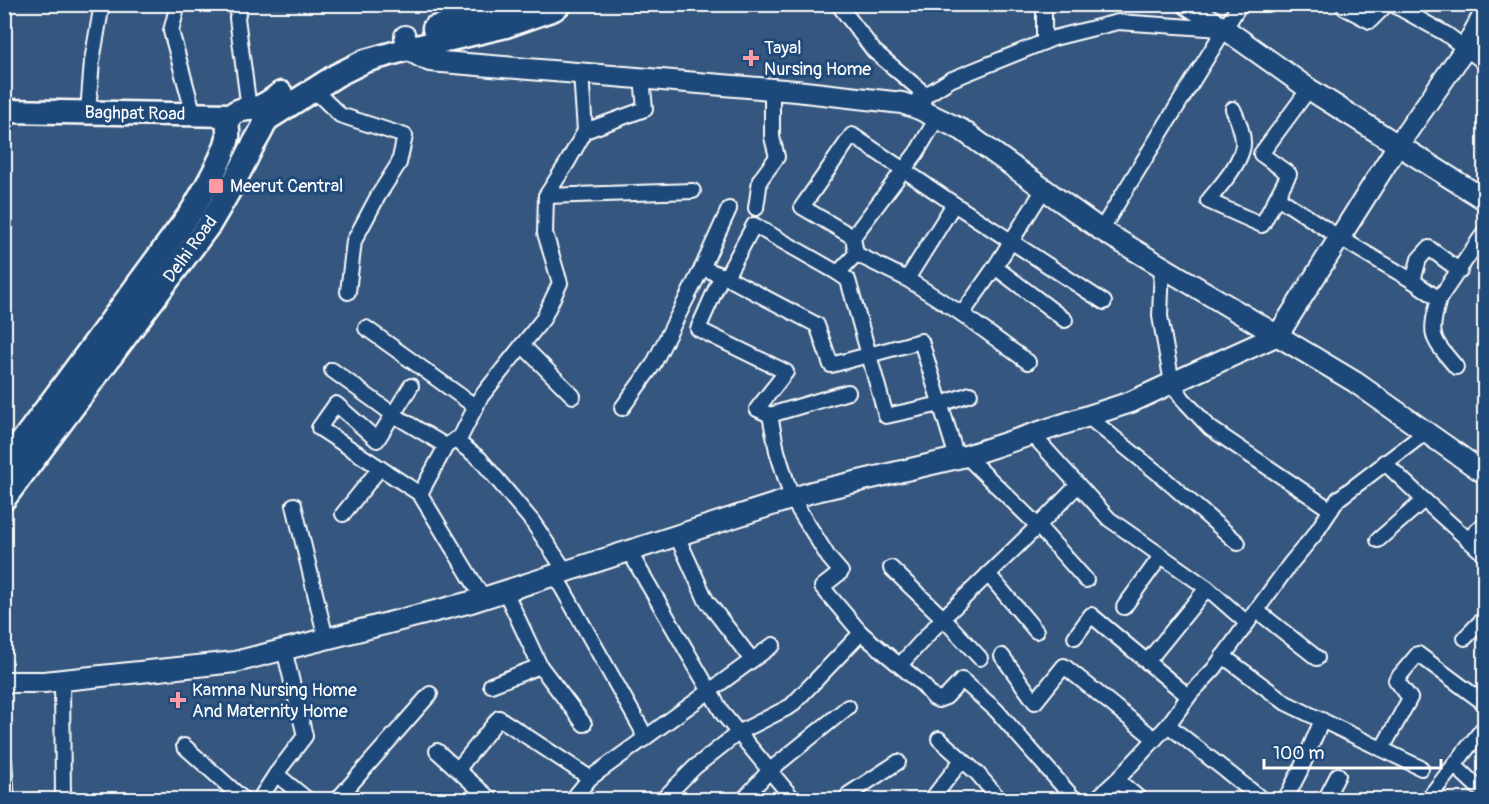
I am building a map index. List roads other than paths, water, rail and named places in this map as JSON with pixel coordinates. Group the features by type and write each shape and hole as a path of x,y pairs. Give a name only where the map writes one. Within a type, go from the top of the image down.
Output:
{"main road":[{"name":"Delhi Road","path":"4,466 192,211 243,116 333,60 360,48 407,42 436,35 516,4"},
{"path":"436,35 506,26 554,9 560,4"},
{"name":"Delhi Road","path":"4,499 209,225 237,179 266,120 337,75 407,42"},
{"name":"Baghpat Road","path":"4,111 243,116"},
{"path":"159,114 243,116 242,145 252,146"}],"street":[{"path":"88,112 92,61 102,4"},
{"path":"178,4 171,31 194,115"},
{"path":"240,4 237,18 243,116"},
{"path":"838,4 874,51 919,89 921,93 917,108"},
{"path":"1044,4 1044,42"},
{"path":"1187,4 1309,89 1485,199"},
{"path":"1101,230 1221,28 1240,4"},
{"path":"1344,4 1345,8 1370,21 1387,4"},
{"path":"1392,4 1446,34 1485,62"},
{"path":"4,682 44,682 235,662 284,650 483,598 812,492 962,457 1131,402 1278,335 1398,145 1465,49 1485,14"},
{"path":"917,108 926,95 950,80 1044,42 1118,22 1221,28"},
{"path":"436,35 453,63"},
{"path":"407,42 417,55 430,61 772,88 902,103 917,108 962,130 1101,230 1355,382 1485,473"},
{"path":"420,494 451,443 461,436 480,398 543,319 560,283 545,233 546,196 585,130 580,73"},
{"path":"585,130 645,109 642,77"},
{"path":"756,208 760,180 777,157 772,137 772,88"},
{"path":"1261,154 1309,89"},
{"path":"314,90 340,115 405,136 399,163 354,241 348,292"},
{"path":"1233,109 1240,123 1243,149 1231,171 1208,201 1262,225 1289,174 1261,154 1243,149"},
{"path":"838,273 855,254 853,237 917,152 938,118"},
{"path":"853,237 802,207 852,135 1104,302"},
{"path":"962,314 995,267 1044,189"},
{"path":"546,196 693,191"},
{"path":"1277,197 1439,299"},
{"path":"907,279 954,204"},
{"path":"622,408 653,365 729,209"},
{"path":"848,392 770,415 757,409 786,372 698,329 724,276 754,225 848,280 886,416 941,404 970,394"},
{"path":"1456,367 1433,339 1432,322 1439,299 1485,233"},
{"path":"1413,281 1419,259 1429,248 1460,271"},
{"path":"855,254 907,279 962,314 1028,362"},
{"path":"1162,266 1160,316 1172,383 1183,399 1210,428 1331,510"},
{"path":"995,267 1065,320"},
{"path":"702,268 724,276 817,325 831,365 921,341 941,404 962,457 1038,526 1086,580"},
{"path":"366,328 476,407"},
{"path":"522,345 573,396"},
{"path":"332,370 394,415 480,459 532,520 644,739"},
{"path":"411,386 377,440 336,404 319,428 420,494 483,598"},
{"path":"770,415 777,451 792,499 829,558 841,572 822,587 861,633 923,685 934,698 938,700 946,697 962,680 996,710 1075,800"},
{"path":"1087,416 1239,543"},
{"path":"1095,800 1117,780 1168,725 1188,696 1223,656 1315,534 1338,499 1426,432"},
{"path":"1032,434 1109,519 1207,588 1247,623"},
{"path":"1384,462 1485,554"},
{"path":"343,514 380,468"},
{"path":"900,665 942,618 1078,485"},
{"path":"1378,540 1424,500"},
{"path":"294,505 326,639"},
{"path":"1468,539 1485,524"},
{"path":"676,536 706,600 752,660"},
{"path":"629,551 723,714 794,800"},
{"path":"1124,607 1161,556"},
{"path":"891,568 980,658"},
{"path":"988,574 1036,631"},
{"path":"1147,662 1207,588"},
{"path":"505,591 540,666 584,724"},
{"path":"1256,610 1317,658"},
{"path":"1075,636 1091,615 1188,696"},
{"path":"1465,638 1485,618"},
{"path":"662,800 695,767 738,733 791,706 861,633"},
{"path":"572,800 590,778 773,645"},
{"path":"259,800 305,736 284,650"},
{"path":"1382,749 1410,698 1395,680 1418,654 1485,704"},
{"path":"1002,656 1035,702 1064,666 1155,739"},
{"path":"1223,656 1286,703 1421,768"},
{"path":"491,685 540,666"},
{"path":"62,680 63,797 65,800"},
{"path":"337,800 430,694"},
{"path":"743,800 769,771 848,707"},
{"path":"458,769 499,718 590,778"},
{"path":"1285,800 1323,720"},
{"path":"1168,725 1263,800"},
{"path":"1427,800 1485,727"},
{"path":"939,739 1000,800"},
{"path":"184,746 244,800"},
{"path":"437,751 491,800"},
{"path":"931,800 962,760"},
{"path":"4,761 7,800"},
{"path":"855,800 849,794 898,762"},
{"path":"1454,765 1481,794"},
{"path":"276,774 308,800"},
{"path":"1325,800 1338,775"},
{"path":"1117,780 1141,800"}],"place":[{"name":"Tayal Nursing Home","path":"751,58"},
{"name":"Meerut Central","path":"216,186"},
{"name":"Kamna Nursing Home And Maternity Home","path":"178,700"}]}
